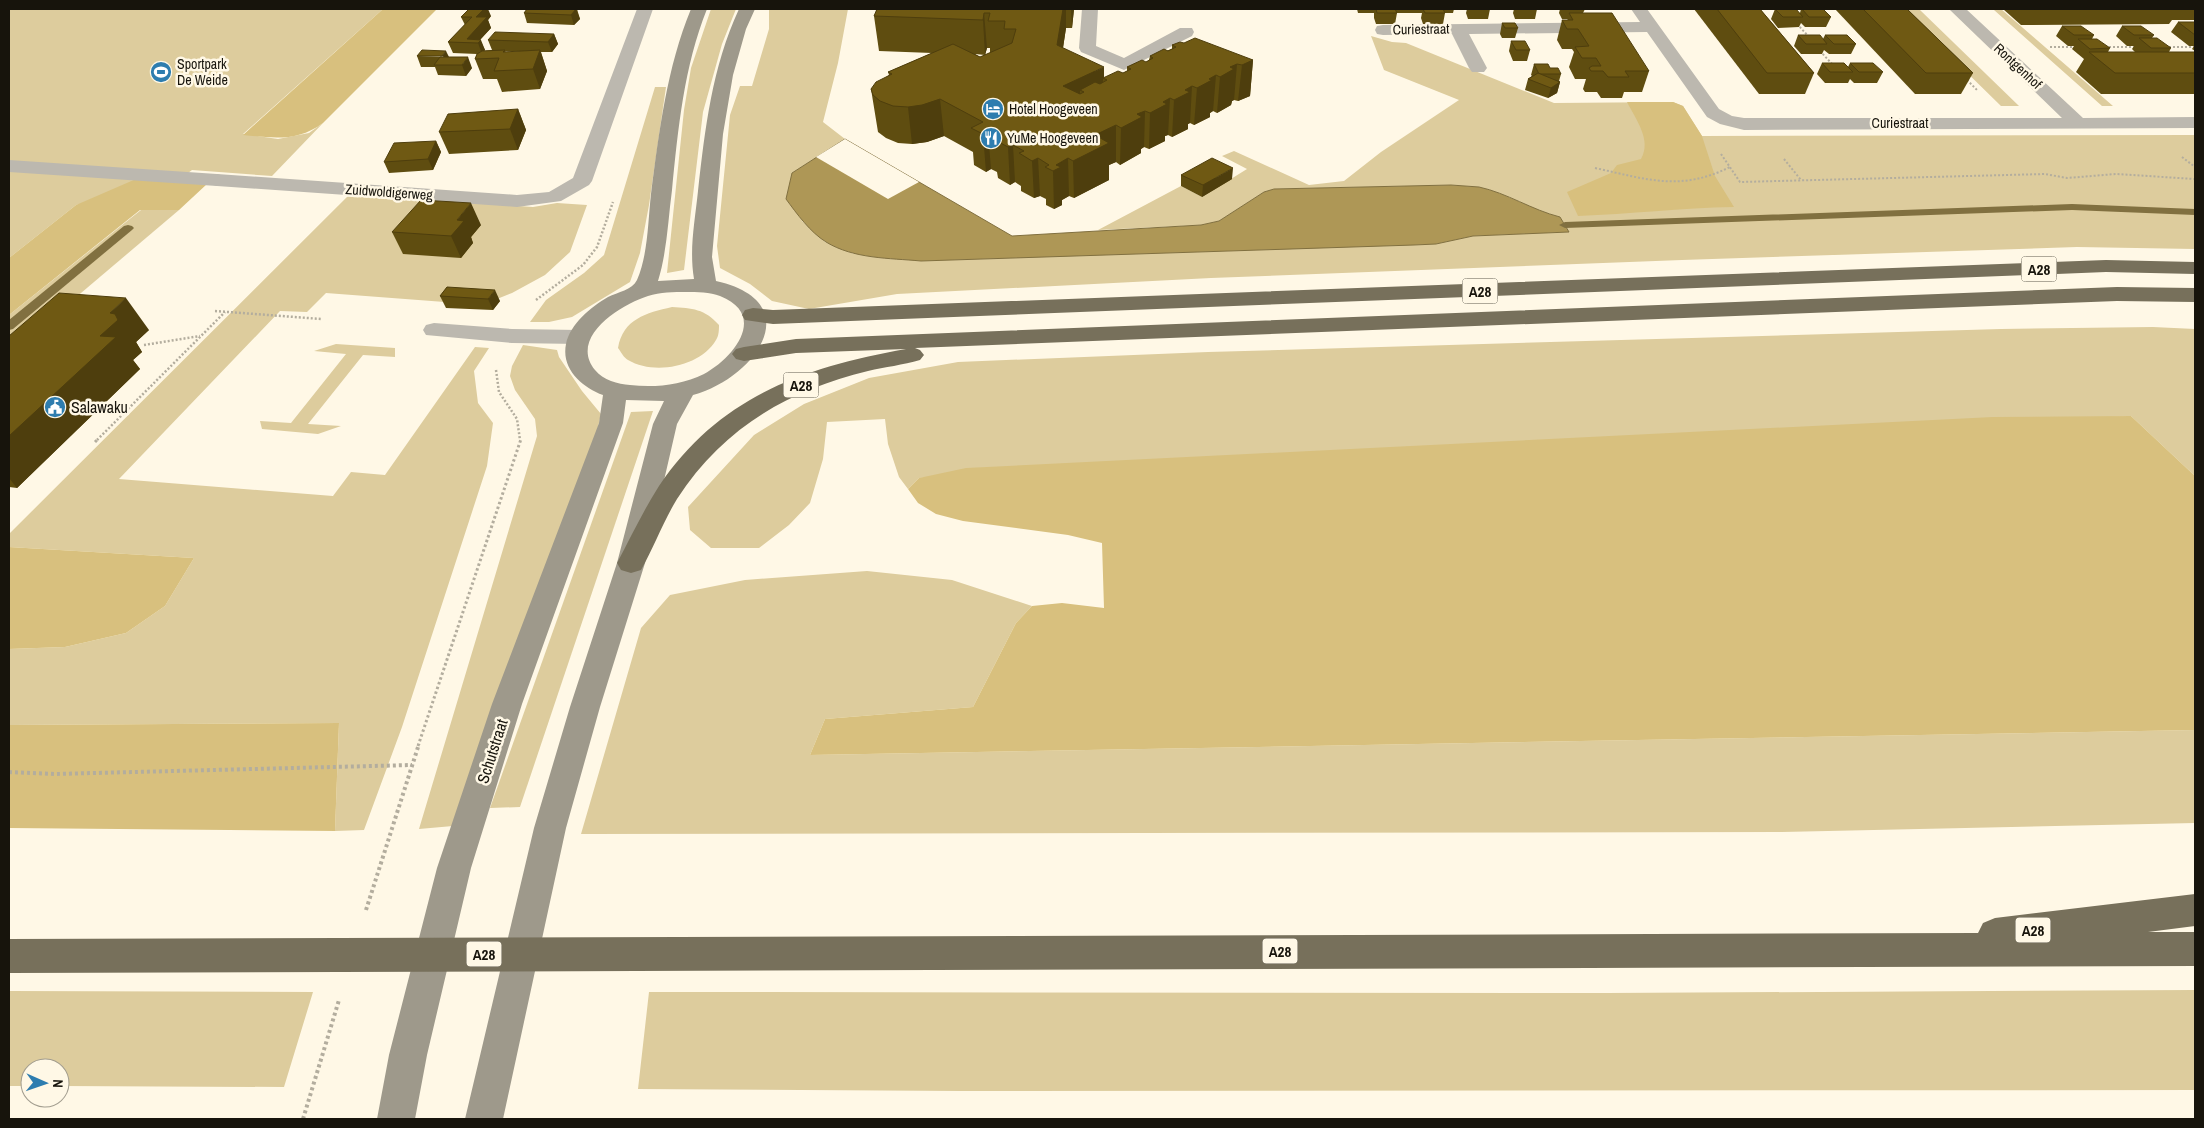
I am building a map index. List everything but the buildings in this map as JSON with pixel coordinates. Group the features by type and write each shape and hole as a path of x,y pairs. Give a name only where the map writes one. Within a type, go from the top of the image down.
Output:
{"highway":[{"name":"A28","path":"753,315 774,318 2106,266 2195,268"},
{"name":"A28","path":"744,354 796,346 2117,294 2195,295"},
{"name":"A28","path":"631,562 661,503 684,472 733,421 763,403 794,388 860,366 911,356 1048,336"},
{"name":"A28","path":"1872,950 2195,910"},
{"name":"A28","path":"9,956 689,952 2195,949"}],"main road":[{"path":"640,291 647,281 652,263 679,70 691,26 699,9"},
{"path":"706,287 701,257 714,134 724,75 738,29 747,9"},
{"path":"670,286 706,287 734,294 746,304 753,315 756,327 754,340 744,354 723,372 685,388 660,394 629,394 598,384 586,375 578,363 576,350 579,337 589,323 603,310 640,291 670,286"},
{"path":"484,1119 550,828 585,707 631,562 666,424 676,400 685,388"},
{"name":"Schutstraat","path":"396,1119 408,1055 454,868 507,704 611,423 615,391"}],"street":[{"name":"Zuidwoldigerweg","path":"9,166 517,201 554,197 582,181 645,9"},
{"path":"1090,9 1088,48 1124,65 1186,32"},
{"name":"Curiestraat","path":"1639,9 1712,113 1726,120 1744,124 2195,123"},
{"name":"Rontgenhof","path":"1958,10 2078,123"},
{"name":"Curiestraat","path":"1384,30 1651,27"},
{"name":"Curiestraat","path":"1458,29 1478,68"},
{"path":"434,330 512,336 579,337"}],"path":[{"path":"1796,23 1834,66"},
{"path":"1998,47 2077,47"},
{"path":"2097,47 2136,47"},
{"path":"2156,47 2195,47"},
{"path":"1961,74 2010,123"},
{"path":"1716,148 1740,182 2045,174 2067,178 2116,174 2195,178"},
{"path":"1595,168 1672,184 1715,176 1730,167"},
{"path":"215,310 321,319"},
{"path":"95,442 226,312"},
{"path":"144,346 201,336"},
{"path":"397,809 521,438 517,419 500,392 495,371 512,336"},
{"path":"9,772 55,774 412,764"}],"shaded area":[{"name":"Sportpark De Weide","path":"9,9 383,9 243,134 278,139 309,133 323,123 272,176 192,170 176,182 76,205 9,258"},
{"path":"383,9 437,9 323,123 294,136 275,138 243,135"},
{"path":"711,9 736,9 722,44 703,112 684,270 667,273 684,110 691,68"},
{"path":"769,9 848,9 838,63 823,122 845,139 792,173 802,221 825,242 854,254 1436,244 1473,236 1569,232 1560,217 1510,197 1479,187 1451,185 1274,189 1264,192 1219,221 1201,225 1098,230 1181,186 1202,197 1247,169 1222,156 1234,151 1309,185 1344,181 1381,152 1459,100 1384,70 1371,36 1392,42 1406,43 1554,103 1673,102 1683,106 1702,136 2195,135 2195,249 2077,247 1211,278 897,294 809,309 772,301 750,284 720,268 717,246 730,115 740,86 752,86 769,29"},
{"path":"1902,9 1949,9 1920,10 2019,106 2001,106"},
{"path":"1959,9 2001,9 2113,106 2102,106 1994,10"},
{"path":"655,87 666,87 649,205 640,253 630,282 572,317 549,322 530,322 546,300 584,273 604,255"},
{"path":"1627,102 1673,102 1683,106 1702,136 1715,176 1734,207 1578,216 1567,192 1611,173 1617,165 1641,159 1645,145 1644,137"},
{"path":"845,139 1012,236 1201,225 1219,221 1264,192 1274,189 1451,185 1479,187 1510,197 1560,217 1569,232 1473,236 1436,244 1414,245 921,261 872,257 837,248 820,238 799,217 786,199 792,173"},
{"path":"136,179 207,184 179,210 140,210 9,315 9,258 76,205"},
{"path":"350,194 533,207 557,203 587,205 570,252 545,275 512,293 492,301 471,304 326,293 307,312 280,311 119,479 333,496 351,472 385,475 475,347 489,348 474,371 478,403 493,423 487,466 402,727 364,830 335,831 339,723 9,725 9,649 65,647 126,633 165,606 194,558 9,547 9,534"},
{"path":"141,210 179,210 9,354 9,315"},
{"path":"672,307 698,310 709,316 719,325 717,338 709,349 689,362 664,368 639,365 625,358 618,348 625,330 630,324 645,315"},
{"path":"2153,327 2195,329 2195,476 2131,416 919,478 908,489 899,477 888,444 885,419 827,422 823,459 810,503 789,525 759,548 711,548 690,530 688,507 754,435 804,404 869,378 958,362 1208,352 2001,329"},
{"path":"336,344 395,348 395,357 363,355 308,424 341,426 318,434 262,429 260,421 291,423 346,354 314,351"},
{"path":"523,345 557,350 559,357 582,391 601,414 595,440 453,826 419,829 537,436 535,419 515,390 510,376 512,366"},
{"path":"653,411 520,807 490,808 631,412"},
{"path":"2131,416 2195,476 2195,730 810,755 825,719 973,707 1016,623 1032,606 1062,603 1104,608 1102,543 1068,535 963,521 936,514 918,503 908,489 919,478 966,468 1993,417"},
{"path":"9,547 194,558 165,606 126,633 65,647 9,649"},
{"path":"867,571 952,580 1032,606 1016,623 973,707 825,719 810,755 2195,730 2195,823 1782,832 581,834 641,628 670,595 745,580"},
{"path":"339,723 335,831 9,828 9,725"},
{"path":"2195,990 2195,1090 960,1091 638,1089 649,992 1607,993"},
{"path":"9,991 313,992 284,1087 70,1086 70,1058 20,1058 20,1086 9,1086"}],"pier":[{"path":"845,139 919,182 888,199 816,157"}],"waterway":[{"path":"1565,225 2072,207 2195,212"},
{"path":"9,326 128,228"}],"place":[{"name":"Sportpark De Weide","path":"161,72"},
{"name":"Hotel Hoogeveen","path":"993,109"},
{"name":"YuMe Hoogeveen","path":"991,138"},
{"name":"Salawaku","path":"55,407"}]}
